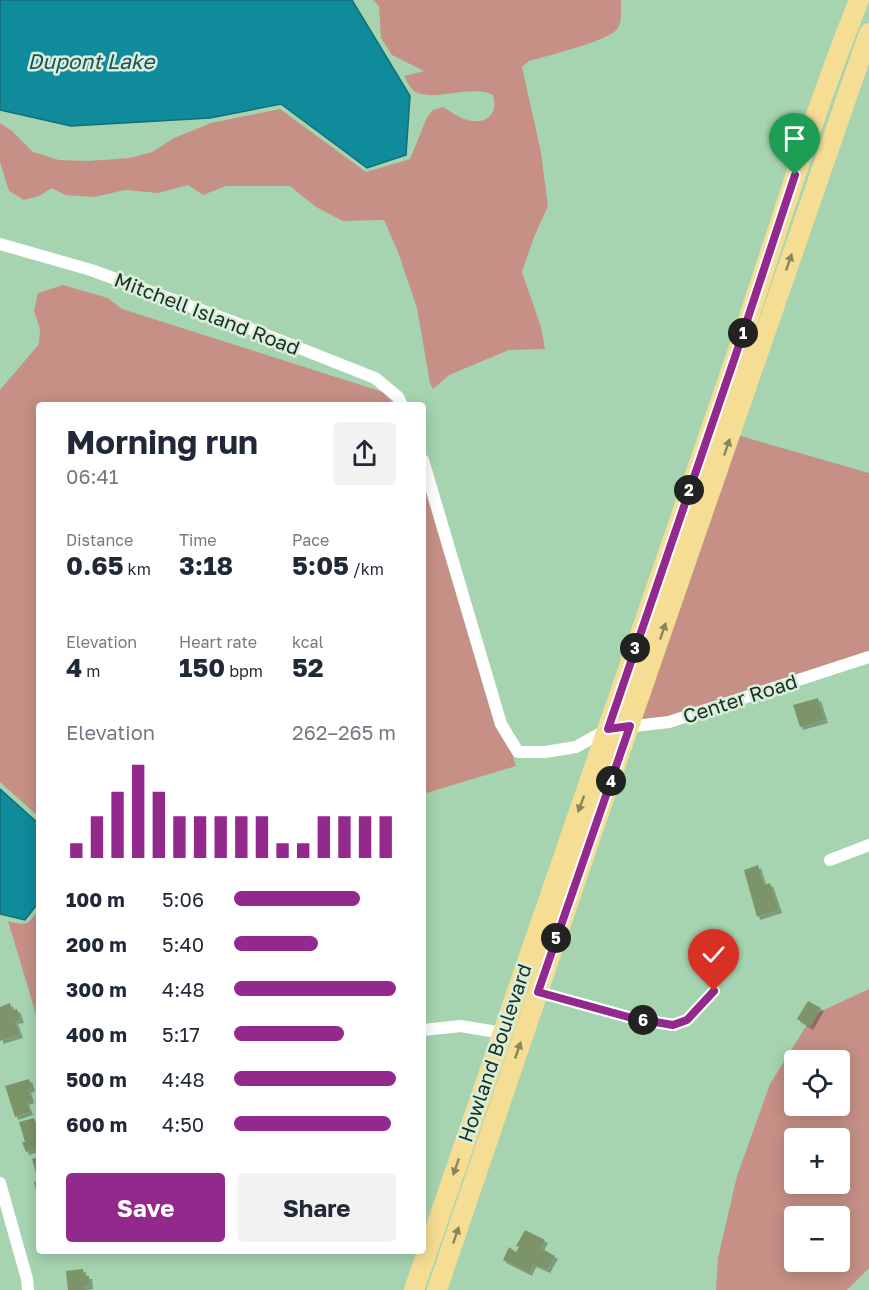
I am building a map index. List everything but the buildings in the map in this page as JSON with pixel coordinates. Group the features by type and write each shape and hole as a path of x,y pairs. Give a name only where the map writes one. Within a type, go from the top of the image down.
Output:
{"main road":[{"name":"Howland Boulevard","path":"414,1290 555,876 608,729 829,75 859,0"},
{"path":"857,68 853,41 866,0"},
{"name":"Howland Boulevard","path":"437,1290 869,33"},
{"path":"819,177 819,148 836,94 829,75"}],"street":[{"name":"Mitchell Island Road","path":"0,244 91,270 236,323 375,378 398,397 400,402"},
{"path":"426,470 501,724 518,752 545,752 576,747 608,729"},
{"name":"Center Road","path":"608,729 669,722 869,657"},
{"path":"830,860 869,845"},
{"path":"538,992 632,1018 673,1025 687,1020 714,991"},
{"path":"426,1030 461,1026 502,1033"},
{"path":"0,1183 27,1279 28,1290"}],"shaded area":[{"path":"373,0 621,0 620,22 613,33 591,43 529,61 522,67 541,152 548,206 522,272 541,327 545,349 509,350 449,375 433,389 417,308 398,252 384,220 343,221 316,207 290,186 226,186 203,195 188,185 158,193 125,190 94,197 65,195 52,188 39,196 24,200 9,191 0,162 0,123 12,131 33,152 59,160 88,161 130,158 152,152 174,138 211,123 280,109 366,172 410,159 427,117 433,110 443,107 471,121 484,120 492,114 493,95 472,91 427,95 411,88 404,76 424,71 392,55 381,38 379,6"},
{"path":"63,285 108,298 122,309 383,392 392,402 36,402 36,814 0,782 0,390 39,344 40,329 34,311 38,293"},
{"path":"737,435 869,473 869,651 668,717 639,720"},
{"path":"426,493 495,726 512,754 516,766 426,793"},
{"path":"36,914 36,1014 8,921 19,924 32,919"},
{"path":"869,989 869,1268 847,1290 716,1290 718,1258 737,1176 770,1084 784,1062 784,1116 850,1116 850,1050 791,1050 813,1015"}],"water":[{"name":"Dupont Lake","path":"0,0 352,0 410,96 406,155 367,168 281,104 210,118 71,126 0,110"},
{"path":"0,789 36,821 36,906 25,920 0,914"}],"route":[{"path":"714,991 696,1013 687,1020 673,1025 632,1018 538,992 630,726 608,729 795,175"}]}
